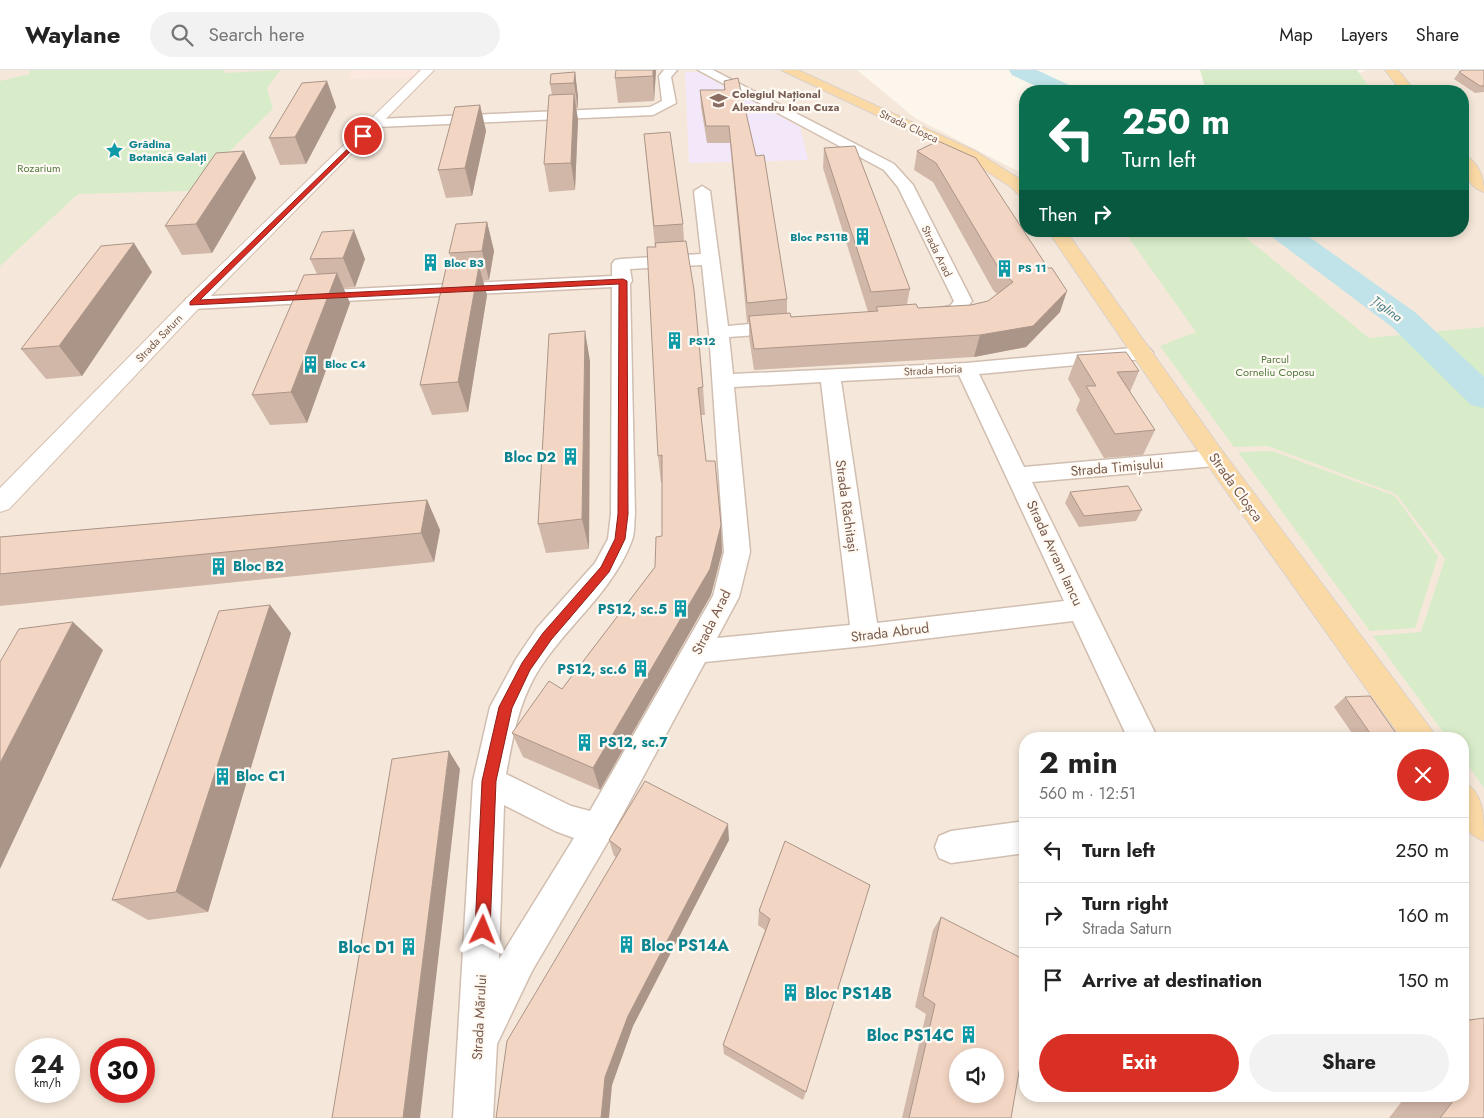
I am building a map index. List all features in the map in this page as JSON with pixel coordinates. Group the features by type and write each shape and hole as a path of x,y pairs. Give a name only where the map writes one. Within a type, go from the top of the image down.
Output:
{"main road":[{"name":"Strada Cloșca","path":"787,70 970,154 1019,187"},
{"path":"1391,70 1403,85"},
{"path":"1469,169 1484,187"},
{"name":"Strada Cloșca","path":"1060,237 1215,458 1415,732"},
{"path":"1469,805 1484,824"}],"street":[{"name":"Strada Saturn","path":"0,503 193,303 377,123 428,70"},
{"path":"377,123 653,111 670,103 665,76 671,70"},
{"name":"Strada Arad","path":"704,70 878,161 900,177 963,301 956,310 940,315 911,317"},
{"name":"Strada Arad","path":"478,1042 519,958 598,829 726,598 737,552 723,381 702,190"},
{"path":"193,303 622,273 710,259"},
{"name":"Strada Mărului","path":"473,1118 489,781 505,707 526,666 547,636 605,569 620,539 623,514 622,273"},
{"path":"718,332 805,325"},
{"name":"Strada Horia","path":"723,381 966,369 1143,353"},
{"name":"Strada Avram Iancu","path":"966,369 1140,732"},
{"name":"Strada Răchitași","path":"830,376 865,635"},
{"name":"Strada Timișului","path":"1018,476 1215,458"},
{"name":"Strada Abrud","path":"698,651 865,635 1082,609"},
{"path":"489,781 566,820 598,829"},
{"path":"950,847 1019,838"}],"shaded area":[{"path":"0,70 857,70 915,118 1019,172 1019,237 1469,237 1469,85 1327,85 1367,70 1484,70 1484,1118 0,1118"},
{"path":"352,70 422,70 420,77 349,79"},
{"name":"Colegiul Național Alexandru Ioan Cuza","path":"685,72 698,72 800,127 808,160 689,163"}],"green space":[{"name":"Grădina Botanică Galați","path":"29,70 225,70 224,73 280,70 267,88 273,109 189,191 78,194 0,266 0,81 30,74"},
{"path":"1200,70 1357,70 1368,85 1204,85"},
{"name":"Parcul Corneliu Coposu","path":"1128,237 1245,237 1369,338 1484,327 1484,788 1469,767 1469,732 1443,732 1373,636 1421,632 1445,559 1396,494 1268,446 1234,447 1160,346 1196,332"},
{"path":"1272,451 1395,496 1438,556 1415,628 1370,631 1238,452"}],"building":[{"path":"616,70 653,70 653,76 615,78"},
{"path":"1463,70 1484,70 1484,86 1480,86 1459,72"},
{"path":"575,72 574,83 550,84 551,74"},
{"path":"738,78 756,156 764,155 787,299 747,303 729,126 706,126 700,90 725,90 724,81"},
{"path":"327,81 295,137 269,138 302,83"},
{"path":"574,94 571,163 544,164 549,95"},
{"path":"480,105 465,168 438,170 455,107"},
{"path":"670,132 683,224 654,226 644,134"},
{"path":"938,141 976,158 1019,224 1019,237 1028,237 1048,268 1052,268 1067,291 1033,326 980,335 754,349 749,316 790,313 791,317 878,311 876,307 916,304 918,308 971,305 988,301 1013,282 999,269 936,163 917,151"},
{"name":"Bloc PS11B","path":"855,146 910,289 871,292 824,148"},
{"path":"244,151 196,224 165,226 216,153"},
{"path":"487,222 482,251 449,253 456,224"},
{"path":"354,230 343,258 310,259 322,232"},
{"path":"686,241 694,290 703,387 698,388 706,461 715,461 721,525 710,569 593,768 512,733 549,681 562,689 655,567 656,537 662,536 662,455 658,456 647,247 656,247 655,243"},
{"path":"134,243 59,346 21,349 101,246"},
{"path":"479,266 458,382 420,385 446,268"},
{"path":"337,273 291,392 252,395 304,275"},
{"name":"Bloc D2","path":"585,331 582,519 538,524 549,334"},
{"path":"1126,352 1139,371 1117,372 1155,430 1115,434 1086,386 1096,386 1077,355"},
{"path":"1128,486 1142,510 1084,516 1070,492"},
{"path":"427,500 421,533 0,574 0,537"},
{"path":"270,605 176,892 112,900 219,611"},
{"path":"73,622 0,763 0,662 19,629"},
{"path":"1370,696 1395,732 1369,732 1345,697"},
{"name":"Bloc D1","path":"449,751 403,1118 332,1118 392,759"},
{"name":"Bloc PS14A","path":"645,781 728,824 628,1016 605,1077 601,1118 496,1118 507,1041 621,849 609,840"},
{"name":"Bloc PS14B","path":"785,841 870,885 806,1092 723,1045 770,919 759,911"},
{"name":"Bloc PS14C","path":"941,917 1019,957 1019,1072 1011,1118 909,1118 935,1004 923,996"},
{"path":"1484,1018 1484,1118 1440,1118 1452,1102 1469,1102 1469,1020"}],"waterway":[{"name":"Țiglina","path":"1020,70 1051,85"},
{"name":"Țiglina","path":"1290,237 1404,320 1484,397"}],"place":[{"name":"Colegiul Național Alexandru Ioan Cuza","path":"718,100"},
{"name":"Grădina Botanică Galați","path":"115,150"},
{"name":"Bloc PS11B","path":"862,237"},
{"name":"Bloc B3","path":"430,263"},
{"name":"PS 11","path":"1004,268"},
{"name":"PS12","path":"675,341"},
{"name":"Bloc C4","path":"311,364"},
{"name":"Bloc D2","path":"570,457"},
{"name":"Bloc B2","path":"219,566"},
{"name":"PS12, sc.5","path":"681,609"},
{"name":"PS12, sc.6","path":"641,669"},
{"name":"PS12, sc.7","path":"585,742"},
{"name":"Bloc C1","path":"222,776"},
{"name":"Bloc PS14A","path":"627,945"},
{"name":"Bloc D1","path":"409,947"},
{"name":"Bloc PS14B","path":"791,993"},
{"name":"Bloc PS14C","path":"968,1035"}],"route":[{"path":"363,136 193,303 623,281 623,514 620,539 605,569 547,636 526,666 505,707 489,781 483,930"}],"park label":[{"name":"Rozarium","path":"39,168"}]}
